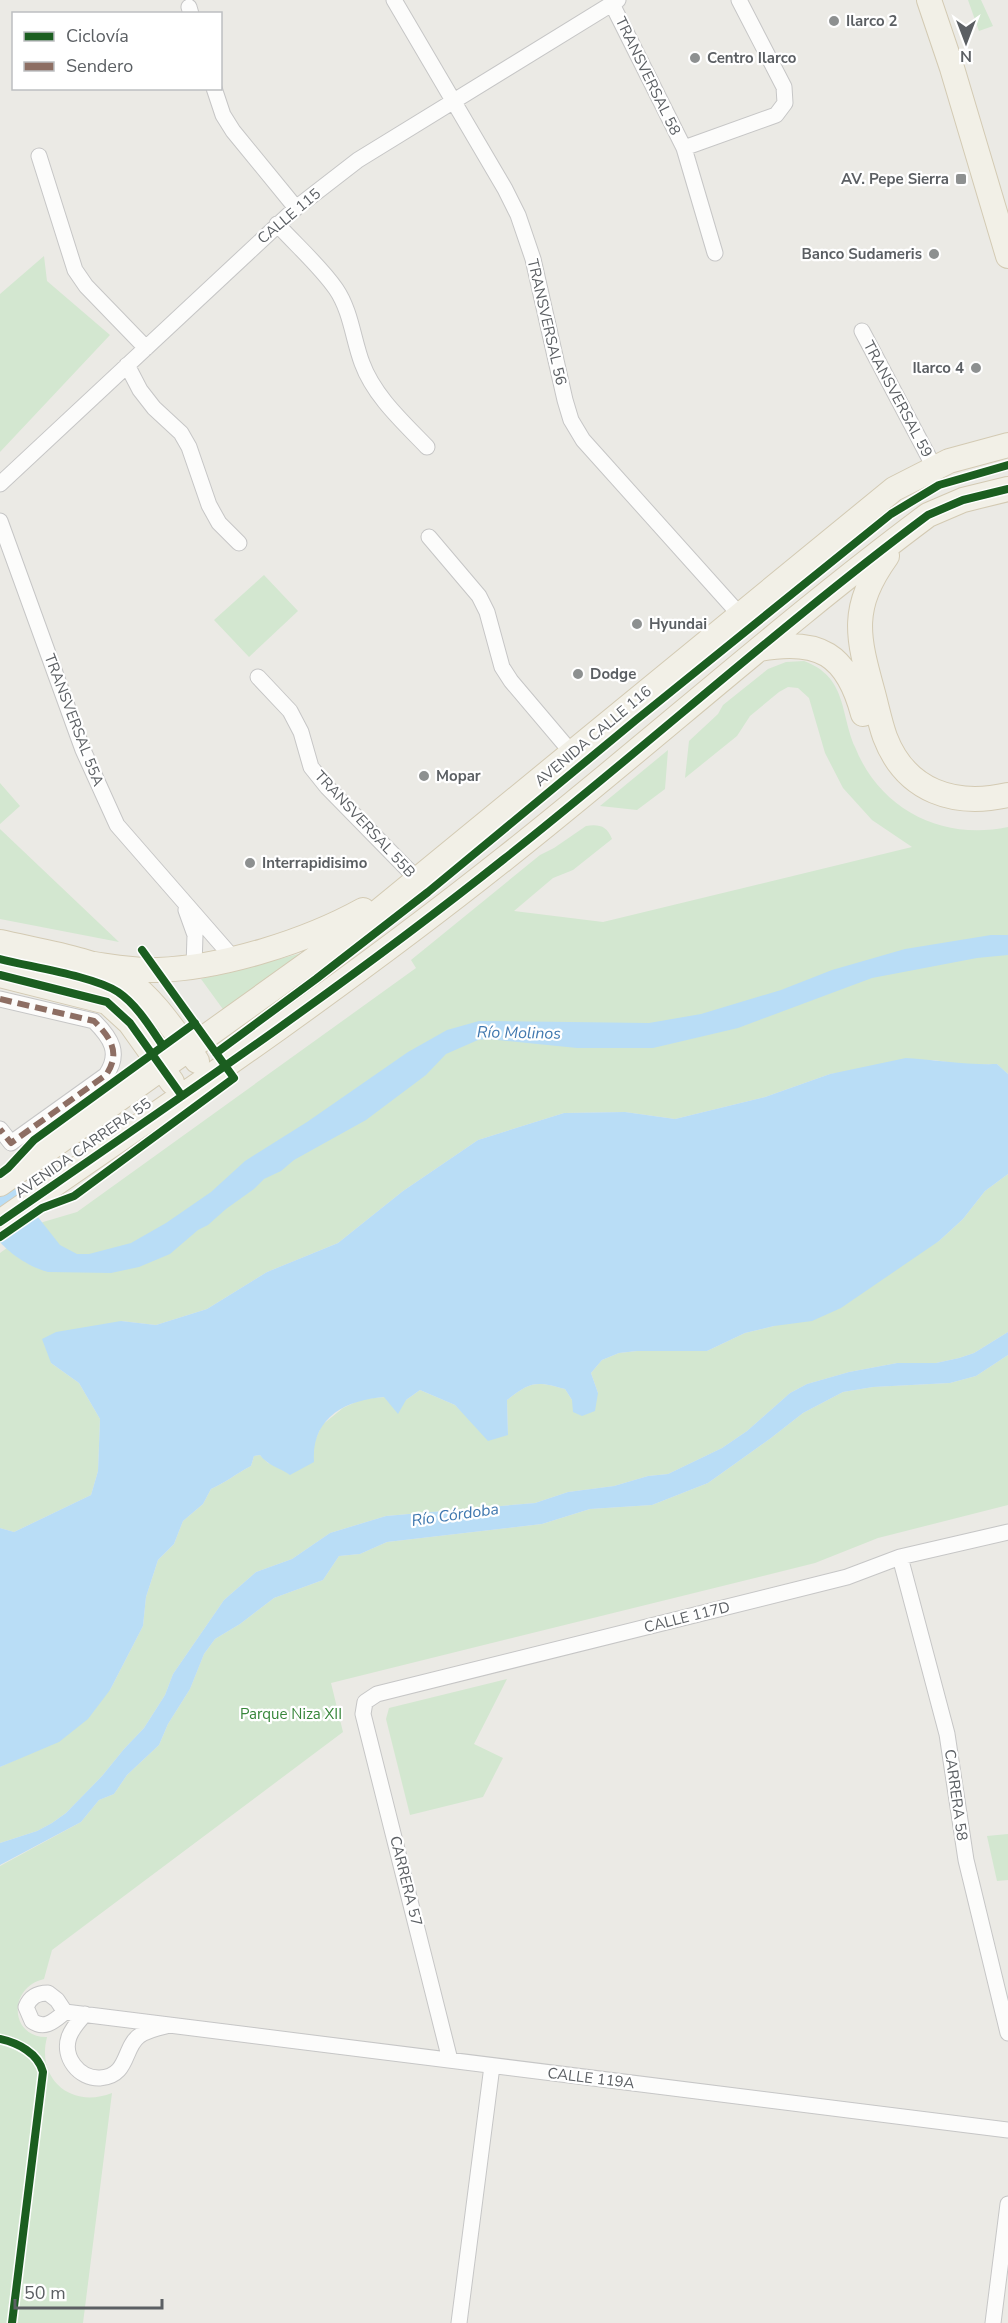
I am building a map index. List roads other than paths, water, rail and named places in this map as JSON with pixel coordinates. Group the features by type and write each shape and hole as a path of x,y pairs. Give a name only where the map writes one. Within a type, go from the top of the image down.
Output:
{"main road":[{"path":"929,0 952,68 1008,256"},
{"name":"AVENIDA CALLE 116","path":"162,1068 335,945 418,880 894,489 934,467 1008,445"},
{"path":"0,975 107,1002 130,1023 182,1096 329,993 506,858 759,649 928,515 945,507 1008,489"},
{"path":"903,534 870,581 860,615 860,644 885,738 900,764 927,789 969,800 1008,795"},
{"path":"759,649 800,645 823,652 835,660 852,681 870,741 879,760 890,775 926,803 949,811 968,814 1008,810"},
{"path":"0,942 94,964 156,970 194,966 279,945 329,927 418,880"},
{"path":"94,964 128,980 142,993 209,1078"},
{"name":"AVENIDA CARRERA 55","path":"8,1178 162,1068"},
{"name":"AVENIDA CARRERA 55","path":"0,1222 182,1096"}],"street":[{"name":"TRANSVERSAL 56","path":"394,0 505,189 527,237 565,400 572,420 583,440 740,615"},
{"path":"684,148 776,115 785,103 784,87 739,0"},
{"name":"CALLE 115","path":"0,484 296,208 358,160 615,2"},
{"name":"TRANSVERSAL 58","path":"615,2 684,148 715,253"},
{"path":"215,90 223,115 233,131 296,208"},
{"path":"39,156 75,270 86,286 146,348"},
{"path":"277,224 336,290 347,312 363,365 375,386 391,410 427,447"},
{"name":"TRANSVERSAL 59","path":"862,331 934,467"},
{"path":"127,365 140,390 154,408 181,433 189,447 209,505 219,523 239,543"},
{"name":"TRANSVERSAL 55A","path":"0,521 83,750 112,816 123,833 233,958"},
{"path":"429,537 479,596 487,612 502,667 511,681 572,753"},
{"name":"TRANSVERSAL 55B","path":"258,677 290,711 301,732 311,767 327,787 418,880"},
{"name":"TRANSVERSAL 55A","path":"181,899 195,935 194,966"},
{"path":"0,999 94,1021 106,1032 112,1043 113,1053 111,1066 106,1075 11,1143 0,1129"},
{"name":"CALLE 117D","path":"365,1702 377,1694 848,1577 900,1557 1008,1532"},
{"name":"CARRERA 58","path":"900,1557 947,1734 966,1860 1008,2033"},
{"name":"CARRERA 57","path":"365,1702 363,1714 450,2061"},
{"name":"CALLE 119A","path":"65,2012 1008,2130"},
{"name":"CALLE 119A","path":"85,2014 74,2027 67,2046 74,2066 91,2077 107,2076 119,2070 126,2062 132,2044 139,2036 160,2027 174,2025"},
{"path":"459,2323 492,2066"},
{"path":"993,2323 1008,2204"}],"water":[{"name":"Río Molinos","path":"991,935 1008,935 1008,955 977,958 872,978 738,1028 653,1048 577,1048 478,1040 446,1054 426,1075 366,1120 264,1179 170,1254 139,1267 111,1273 48,1272 22,1260 0,1242 0,1169 60,1245 77,1254 89,1254 131,1243 166,1223 211,1192 245,1161 307,1122 408,1052 447,1030 479,1021 649,1023 701,1014 781,990 832,970 905,949"},
{"path":"906,1058 997,1064 1008,1074 1008,1174 985,1191 963,1219 939,1241 841,1308 812,1321 745,1333 707,1351 637,1351 619,1353 602,1360 591,1373 598,1393 595,1411 582,1416 573,1412 572,1400 565,1389 534,1384 522,1389 507,1400 508,1435 488,1441 455,1405 420,1390 406,1400 398,1414 384,1397 356,1402 333,1414 318,1434 314,1462 290,1475 270,1464 260,1455 254,1456 251,1466 211,1489 203,1504 183,1521 174,1544 158,1560 146,1597 143,1626 110,1690 88,1719 59,1742 0,1767 0,1528 14,1532 91,1495 98,1471 100,1419 79,1383 51,1363 42,1339 56,1332 121,1321 156,1325 207,1309 267,1272 338,1243 403,1191 478,1140 564,1113 625,1112 675,1119 765,1097 830,1074"},
{"name":"Río Córdoba","path":"1008,1332 1008,1355 976,1376 950,1383 873,1387 843,1392 803,1413 708,1483 652,1505 590,1509 542,1524 387,1542 360,1554 339,1556 323,1580 274,1598 240,1624 215,1639 204,1654 190,1689 168,1724 159,1745 127,1775 114,1794 99,1800 81,1822 0,1865 0,1843 37,1831 66,1813 144,1728 165,1695 173,1674 224,1600 256,1572 292,1559 330,1533 386,1516 535,1503 568,1492 614,1486 648,1476 668,1474 722,1448 747,1431 790,1393 807,1384 849,1372 897,1363 936,1363 959,1358 974,1353"}],"place":[{"name":"Ilarco 2","path":"834,21"},
{"name":"Centro Ilarco","path":"695,58"},
{"name":"AV. Pepe Sierra","path":"961,179"},
{"name":"Banco Sudameris","path":"934,254"},
{"name":"Ilarco 4","path":"976,368"},
{"name":"Hyundai","path":"637,624"},
{"name":"Dodge","path":"578,674"},
{"name":"Mopar","path":"424,776"},
{"name":"Interrapidisimo","path":"250,863"}],"park label":[{"name":"Parque Niza XII","path":"291,1714"}]}
